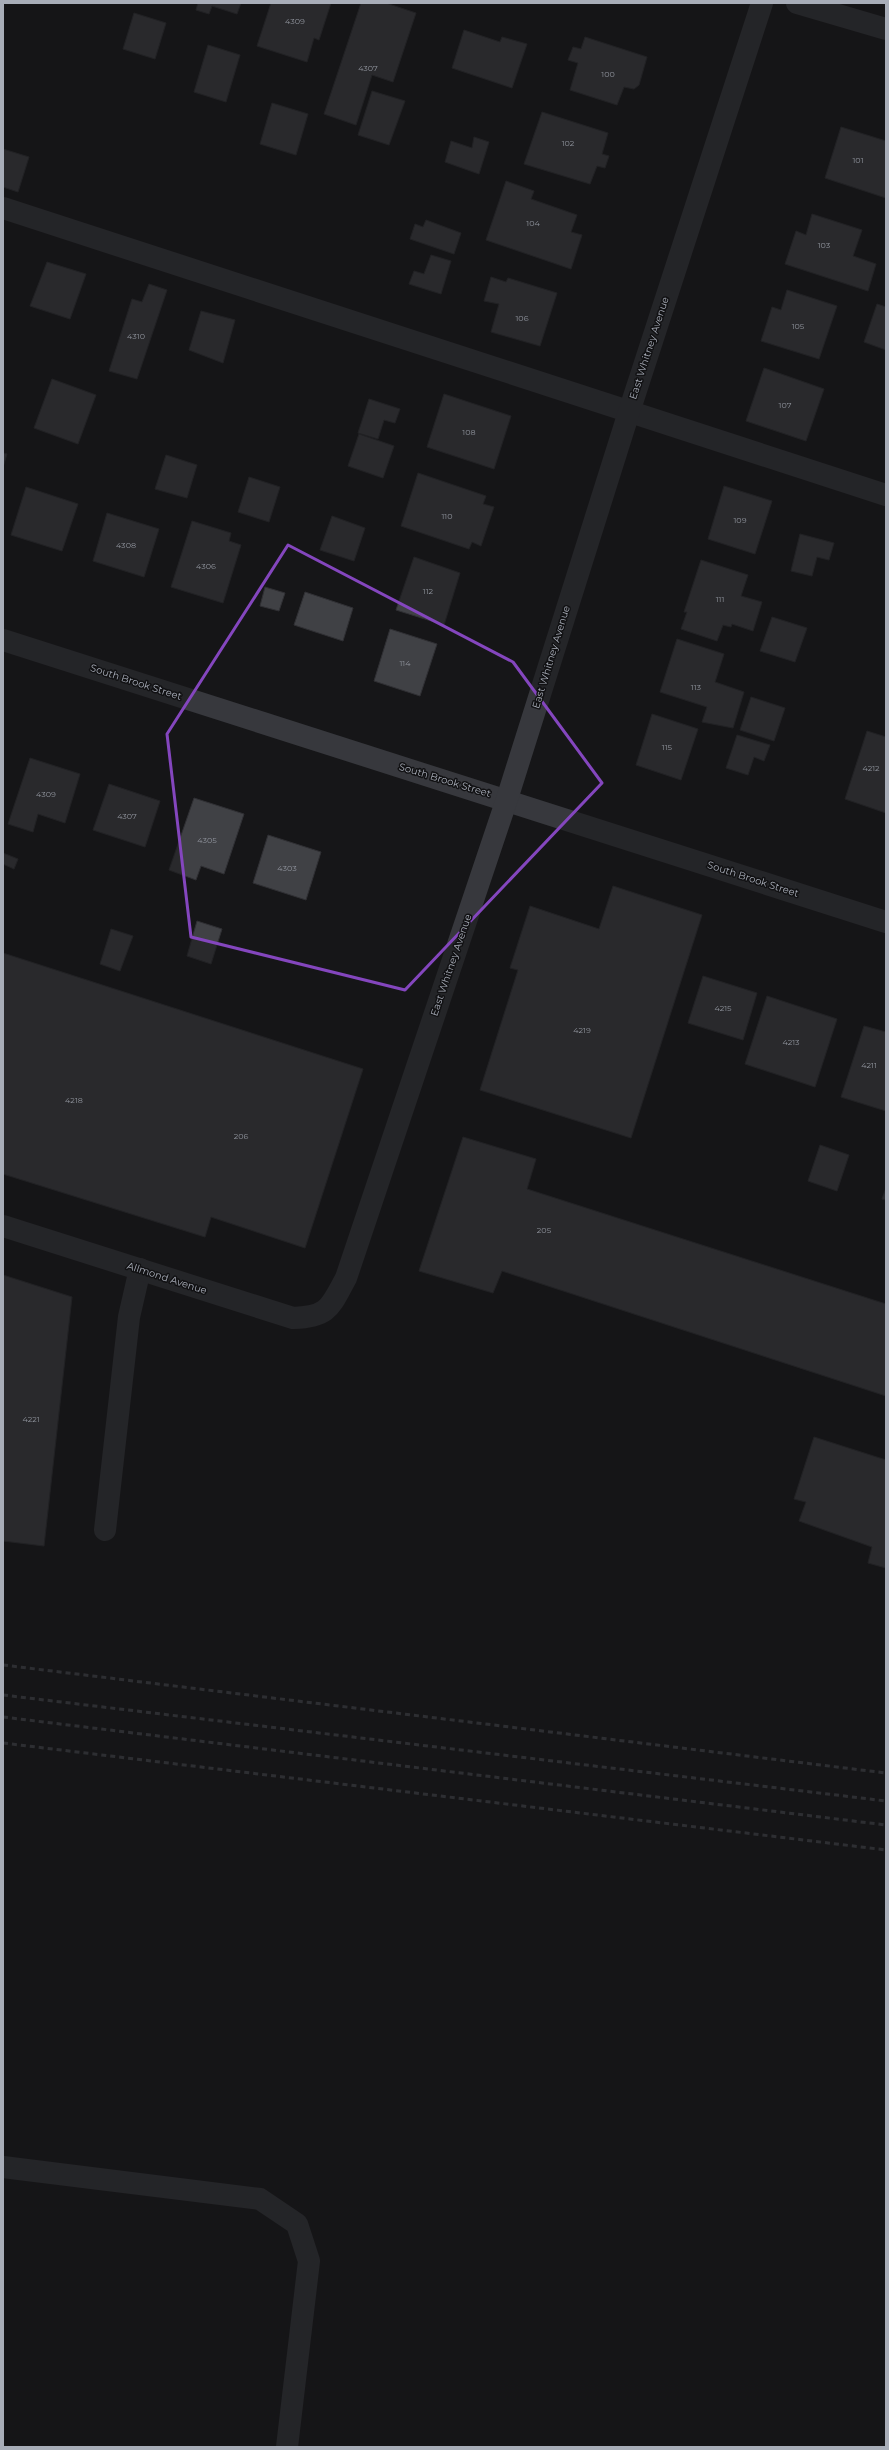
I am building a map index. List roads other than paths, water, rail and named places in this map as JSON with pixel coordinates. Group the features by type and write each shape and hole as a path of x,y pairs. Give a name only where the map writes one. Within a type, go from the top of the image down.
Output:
{"street":[{"name":"East Whitney Avenue","path":"330,1307 346,1278 507,799 629,412 762,3"},
{"path":"797,3 886,29"},
{"path":"3,208 886,495"},
{"name":"South Brook Street","path":"3,640 507,799 886,922"},
{"name":"Allmond Avenue","path":"3,1226 293,1318 313,1317 330,1307"},
{"path":"105,1530 129,1317 140,1269"},
{"path":"3,2167 260,2199 296,2224 309,2261 287,2447"}],"railway":[{"path":"3,1665 886,1773"},
{"path":"3,1695 886,1801"},
{"path":"3,1717 886,1825"},
{"path":"3,1743 886,1850"}]}
